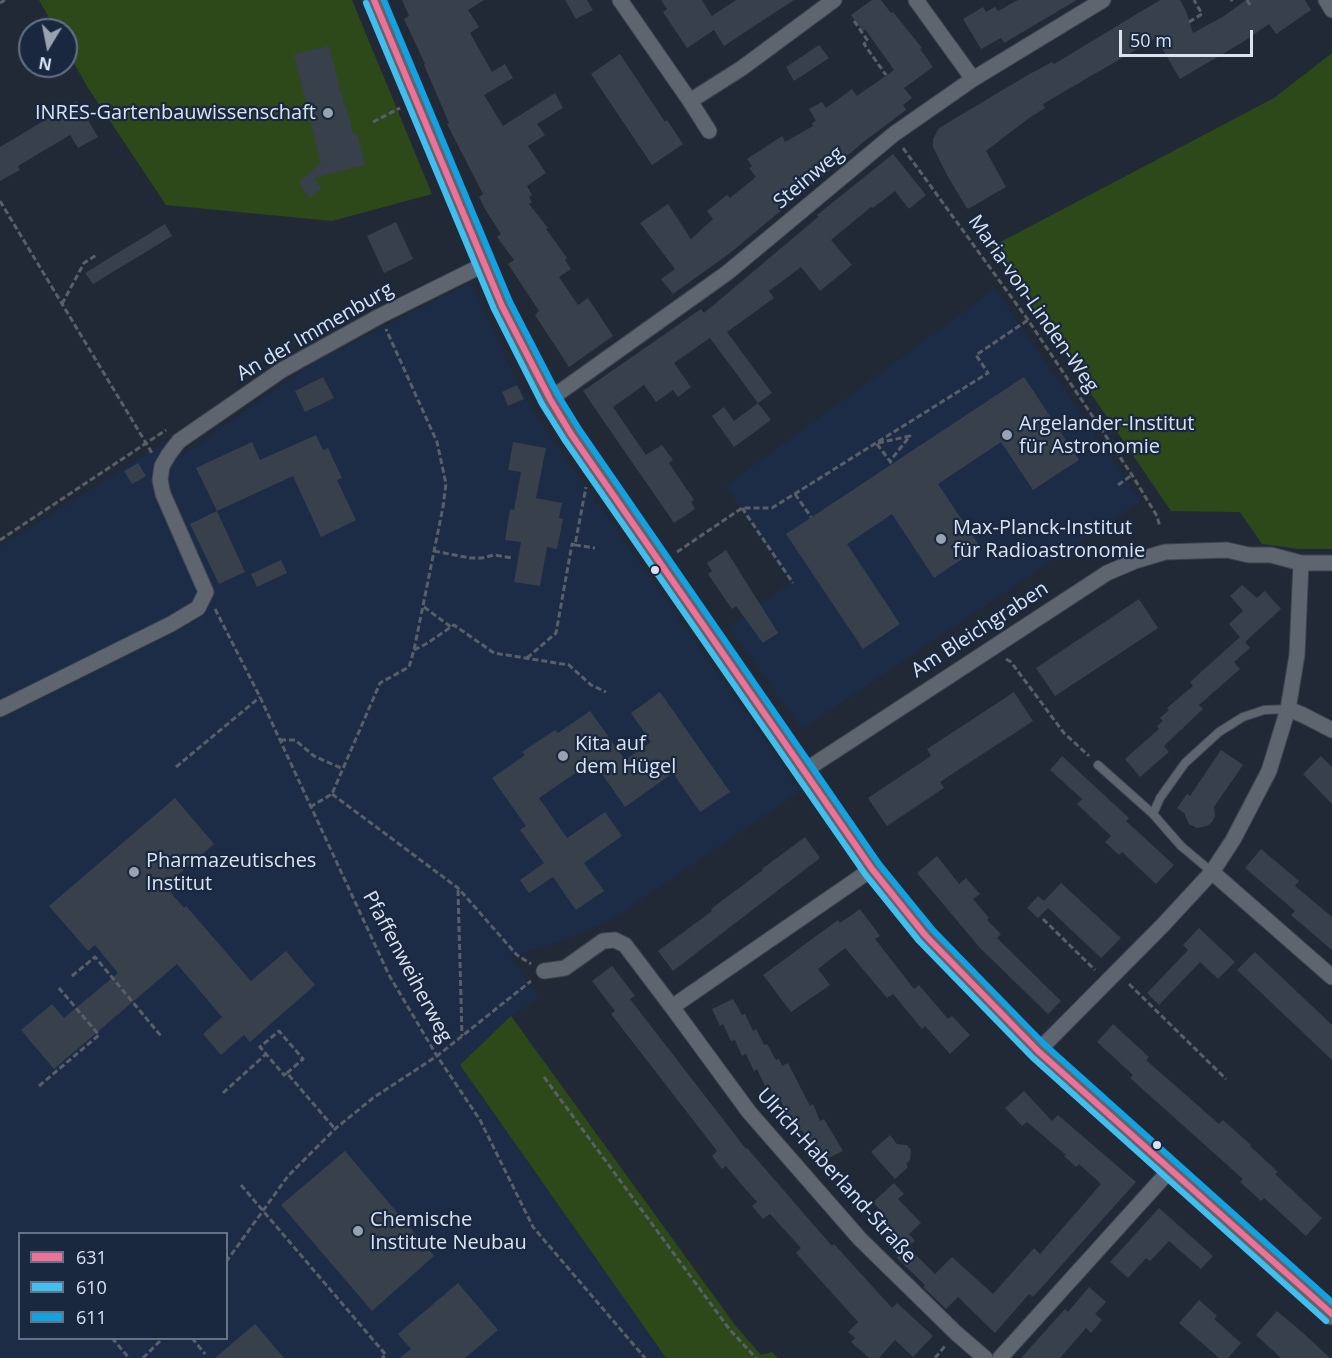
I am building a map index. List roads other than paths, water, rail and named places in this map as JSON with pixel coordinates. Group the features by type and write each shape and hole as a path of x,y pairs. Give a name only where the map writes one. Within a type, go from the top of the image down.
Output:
{"street":[{"path":"374,0 507,317 550,399 571,434 872,868 925,935 1038,1051 1332,1314"},
{"path":"620,0 709,131"},
{"path":"690,101 742,68 834,0"},
{"path":"916,0 973,79"},
{"name":"Steinweg","path":"550,399 727,273 894,134 973,79 1104,0"},
{"path":"1326,0 1332,10"},
{"name":"An der Immenburg","path":"0,708 171,624 198,608 206,592 163,494 160,480 162,466 179,441 273,377 381,316 485,264"},
{"name":"Am Bleichgraben","path":"804,771 1107,573 1135,561 1165,552 1227,550 1249,555 1271,555 1301,563 1332,563"},
{"path":"1038,1051 1164,925 1212,872 1233,840 1269,771 1288,709 1297,655 1301,563"},
{"path":"1288,709 1332,730"},
{"path":"672,1007 872,868"},
{"path":"1212,872 1332,977"},
{"name":"Ulrich-Haberland-Straße","path":"544,971 565,968 603,941 615,940 625,945 749,1112 860,1239 956,1334 985,1358"},
{"path":"1000,1358 1170,1170"}],"lane":[{"path":"1153,814 1160,798 1185,763 1219,732 1243,717 1264,710 1288,709"},
{"path":"1098,765 1153,814 1181,846 1212,872"}],"place":[{"name":"INRES-Gartenbauwissenschaft","path":"328,113"},
{"name":"Argelander-Institut für Astronomie","path":"1007,435"},
{"name":"Max-Planck-Institut für Radioastronomie","path":"941,539"},
{"name":"Kita auf dem Hügel","path":"563,756"},
{"name":"Pharmazeutisches Institut","path":"134,872"},
{"name":"Chemische Institute Neubau","path":"358,1231"}]}
